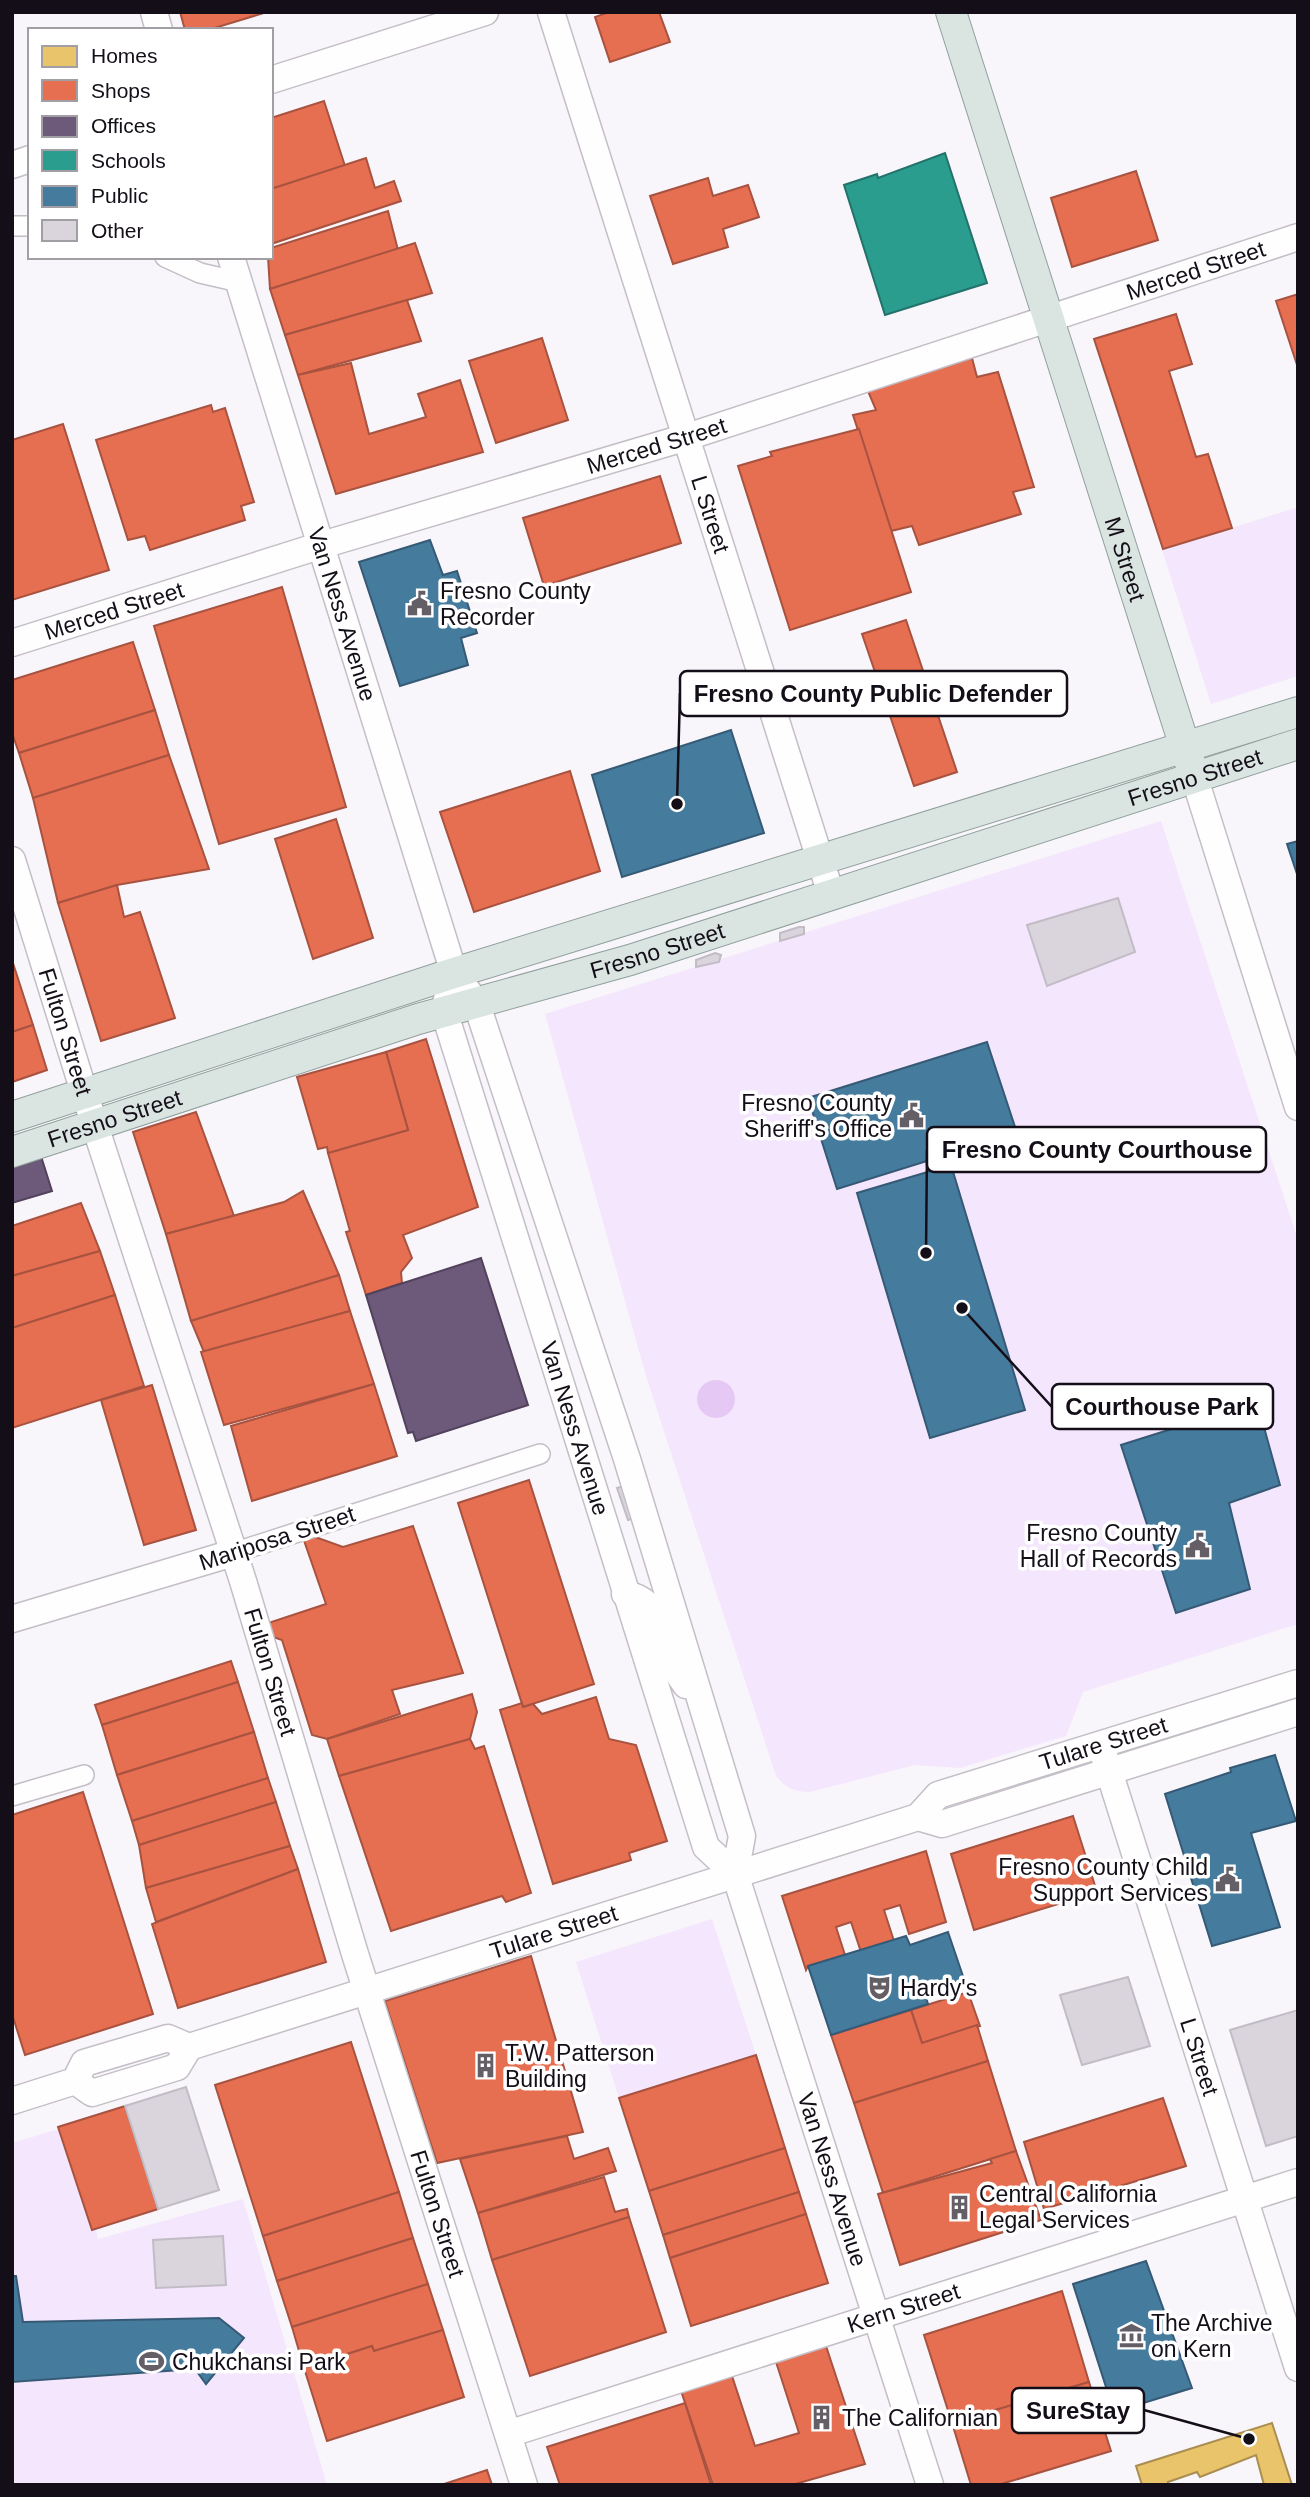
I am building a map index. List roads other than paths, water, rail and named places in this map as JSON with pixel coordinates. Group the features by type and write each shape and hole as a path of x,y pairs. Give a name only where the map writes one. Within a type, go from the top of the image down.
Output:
{"main road":[{"path":"273,79 485,12"},
{"name":"L Street","path":"551,12 831,894"},
{"name":"M Street","path":"951,12 1298,1107"},
{"name":"Merced Street","path":"12,643 322,545 687,436 1298,237"},
{"name":"Van Ness Avenue","path":"235,270 454,973 476,1002 627,1459 742,1836 735,1874 930,2485"},
{"name":"Fresno Street","path":"12,1116 454,973 1298,712"},
{"name":"Fresno Street","path":"12,1152 444,1011 630,960 1298,744"},
{"path":"877,880 880,861 886,856 997,817 1031,793"},
{"name":"Fulton Street","path":"12,860 84,1093 233,1553 367,1991 524,2485"},
{"path":"444,1011 454,973"},
{"name":"Van Ness Avenue","path":"444,1011 706,1847 735,1874"},
{"name":"Mariposa Street","path":"12,1619 233,1553"},
{"path":"625,1594 647,1603 653,1611 664,1651 707,1719"},
{"name":"Tulare Street","path":"14,2095 75,2081 84,2063 168,2038 189,2047 918,1817 937,1795 1298,1683"},
{"name":"Tulare Street","path":"918,1817 942,1824 1298,1712"},
{"name":"L Street","path":"1101,1746 1298,2368"},
{"name":"Kern Street","path":"508,2434 1298,2182"}],"street":[{"path":"170,259 208,276 235,270"},
{"name":"Mariposa Street","path":"233,1553 540,1454"},
{"path":"12,1796 84,1775"}],"place":[{"name":"Fresno County Recorder","path":"420,604"},
{"name":"Fresno County Public Defender","path":"677,804"},
{"name":"Fresno County Sheriff's Office","path":"912,1116"},
{"name":"Fresno County Courthouse","path":"926,1253"},
{"name":"Courthouse Park","path":"962,1308"},
{"name":"Fresno County Hall of Records","path":"1197,1546"},
{"name":"Fresno County Child Support Services","path":"1228,1880"},
{"name":"Hardy's","path":"880,1988"},
{"name":"T.W. Patterson Building","path":"485,2066"},
{"name":"Central California Legal Services","path":"959,2207"},
{"name":"The Archive on Kern","path":"1131,2336"},
{"name":"Chukchansi Park","path":"152,2362"},
{"name":"The Californian","path":"822,2418"},
{"name":"SureStay","path":"1249,2439"}]}
